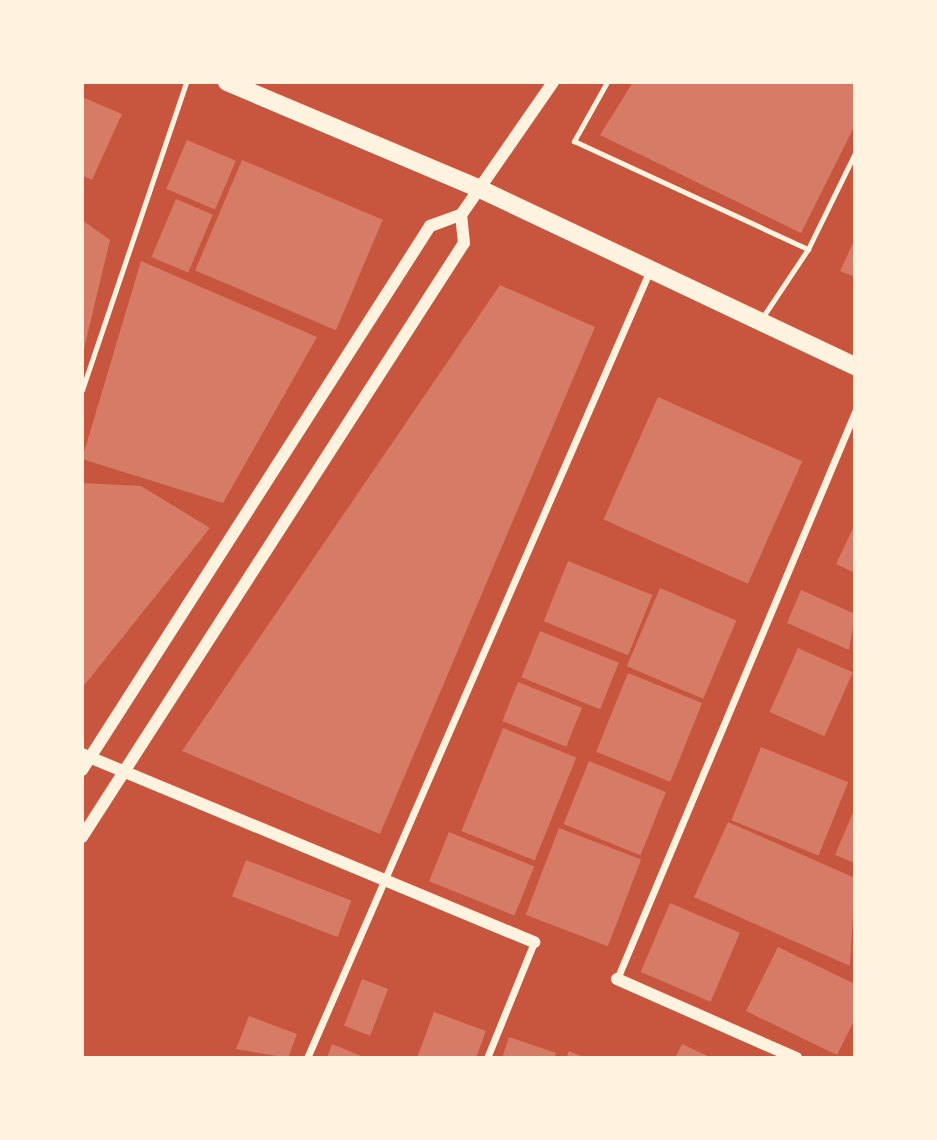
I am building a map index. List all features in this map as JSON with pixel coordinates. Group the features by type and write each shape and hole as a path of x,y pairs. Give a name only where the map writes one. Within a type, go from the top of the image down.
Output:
{"main road":[{"path":"227,82 478,188 855,366"}],"street":[{"path":"82,770 87,755 430,226 461,215 552,82"},
{"path":"82,837 127,772 464,243 461,215"},
{"path":"307,1058 651,269"},
{"path":"796,1058 617,979 855,412"},
{"path":"87,755 534,942 487,1058"}],"lane":[{"path":"82,390 186,82"},
{"path":"607,82 574,141 808,250"},
{"path":"761,321 808,250 855,153"}],"building":[{"path":"633,82 855,82 855,125 801,233 600,135"},
{"path":"82,97 122,114 92,180 82,175"},
{"path":"187,140 236,161 215,209 166,189"},
{"path":"242,160 383,220 336,330 195,270"},
{"path":"176,199 213,215 188,273 151,257"},
{"path":"82,220 110,240 83,353 82,353"},
{"path":"855,239 855,277 840,271"},
{"path":"141,261 317,337 223,503 82,459"},
{"path":"500,285 595,327 380,834 182,751"},
{"path":"658,397 802,461 748,584 603,519"},
{"path":"82,483 141,486 210,528 82,688"},
{"path":"855,524 855,573 836,564"},
{"path":"568,561 652,595 628,655 544,621"},
{"path":"660,588 736,620 703,699 627,666"},
{"path":"801,590 855,614 849,650 787,623"},
{"path":"540,631 619,663 600,709 521,677"},
{"path":"798,648 853,672 824,736 770,712"},
{"path":"628,673 702,703 670,782 596,752"},
{"path":"518,682 582,708 566,747 502,721"},
{"path":"503,728 576,758 535,861 461,831"},
{"path":"761,747 848,782 819,855 731,820"},
{"path":"589,761 666,792 640,855 564,824"},
{"path":"855,808 855,863 835,855"},
{"path":"728,822 855,878 850,966 694,897"},
{"path":"559,828 641,860 608,946 526,915"},
{"path":"449,832 534,866 514,916 429,881"},
{"path":"246,860 351,900 338,937 232,896"},
{"path":"670,903 740,933 711,1002 641,972"},
{"path":"778,947 855,984 855,1019 837,1055 746,1011"},
{"path":"362,979 388,989 370,1036 344,1026"},
{"path":"434,1012 486,1031 476,1058 417,1058"},
{"path":"249,1016 297,1034 288,1058 236,1049"},
{"path":"509,1037 556,1053 554,1058 502,1058"},
{"path":"332,1044 366,1058 327,1058"},
{"path":"682,1044 712,1058 675,1058"},
{"path":"569,1051 585,1058 566,1058"}]}
